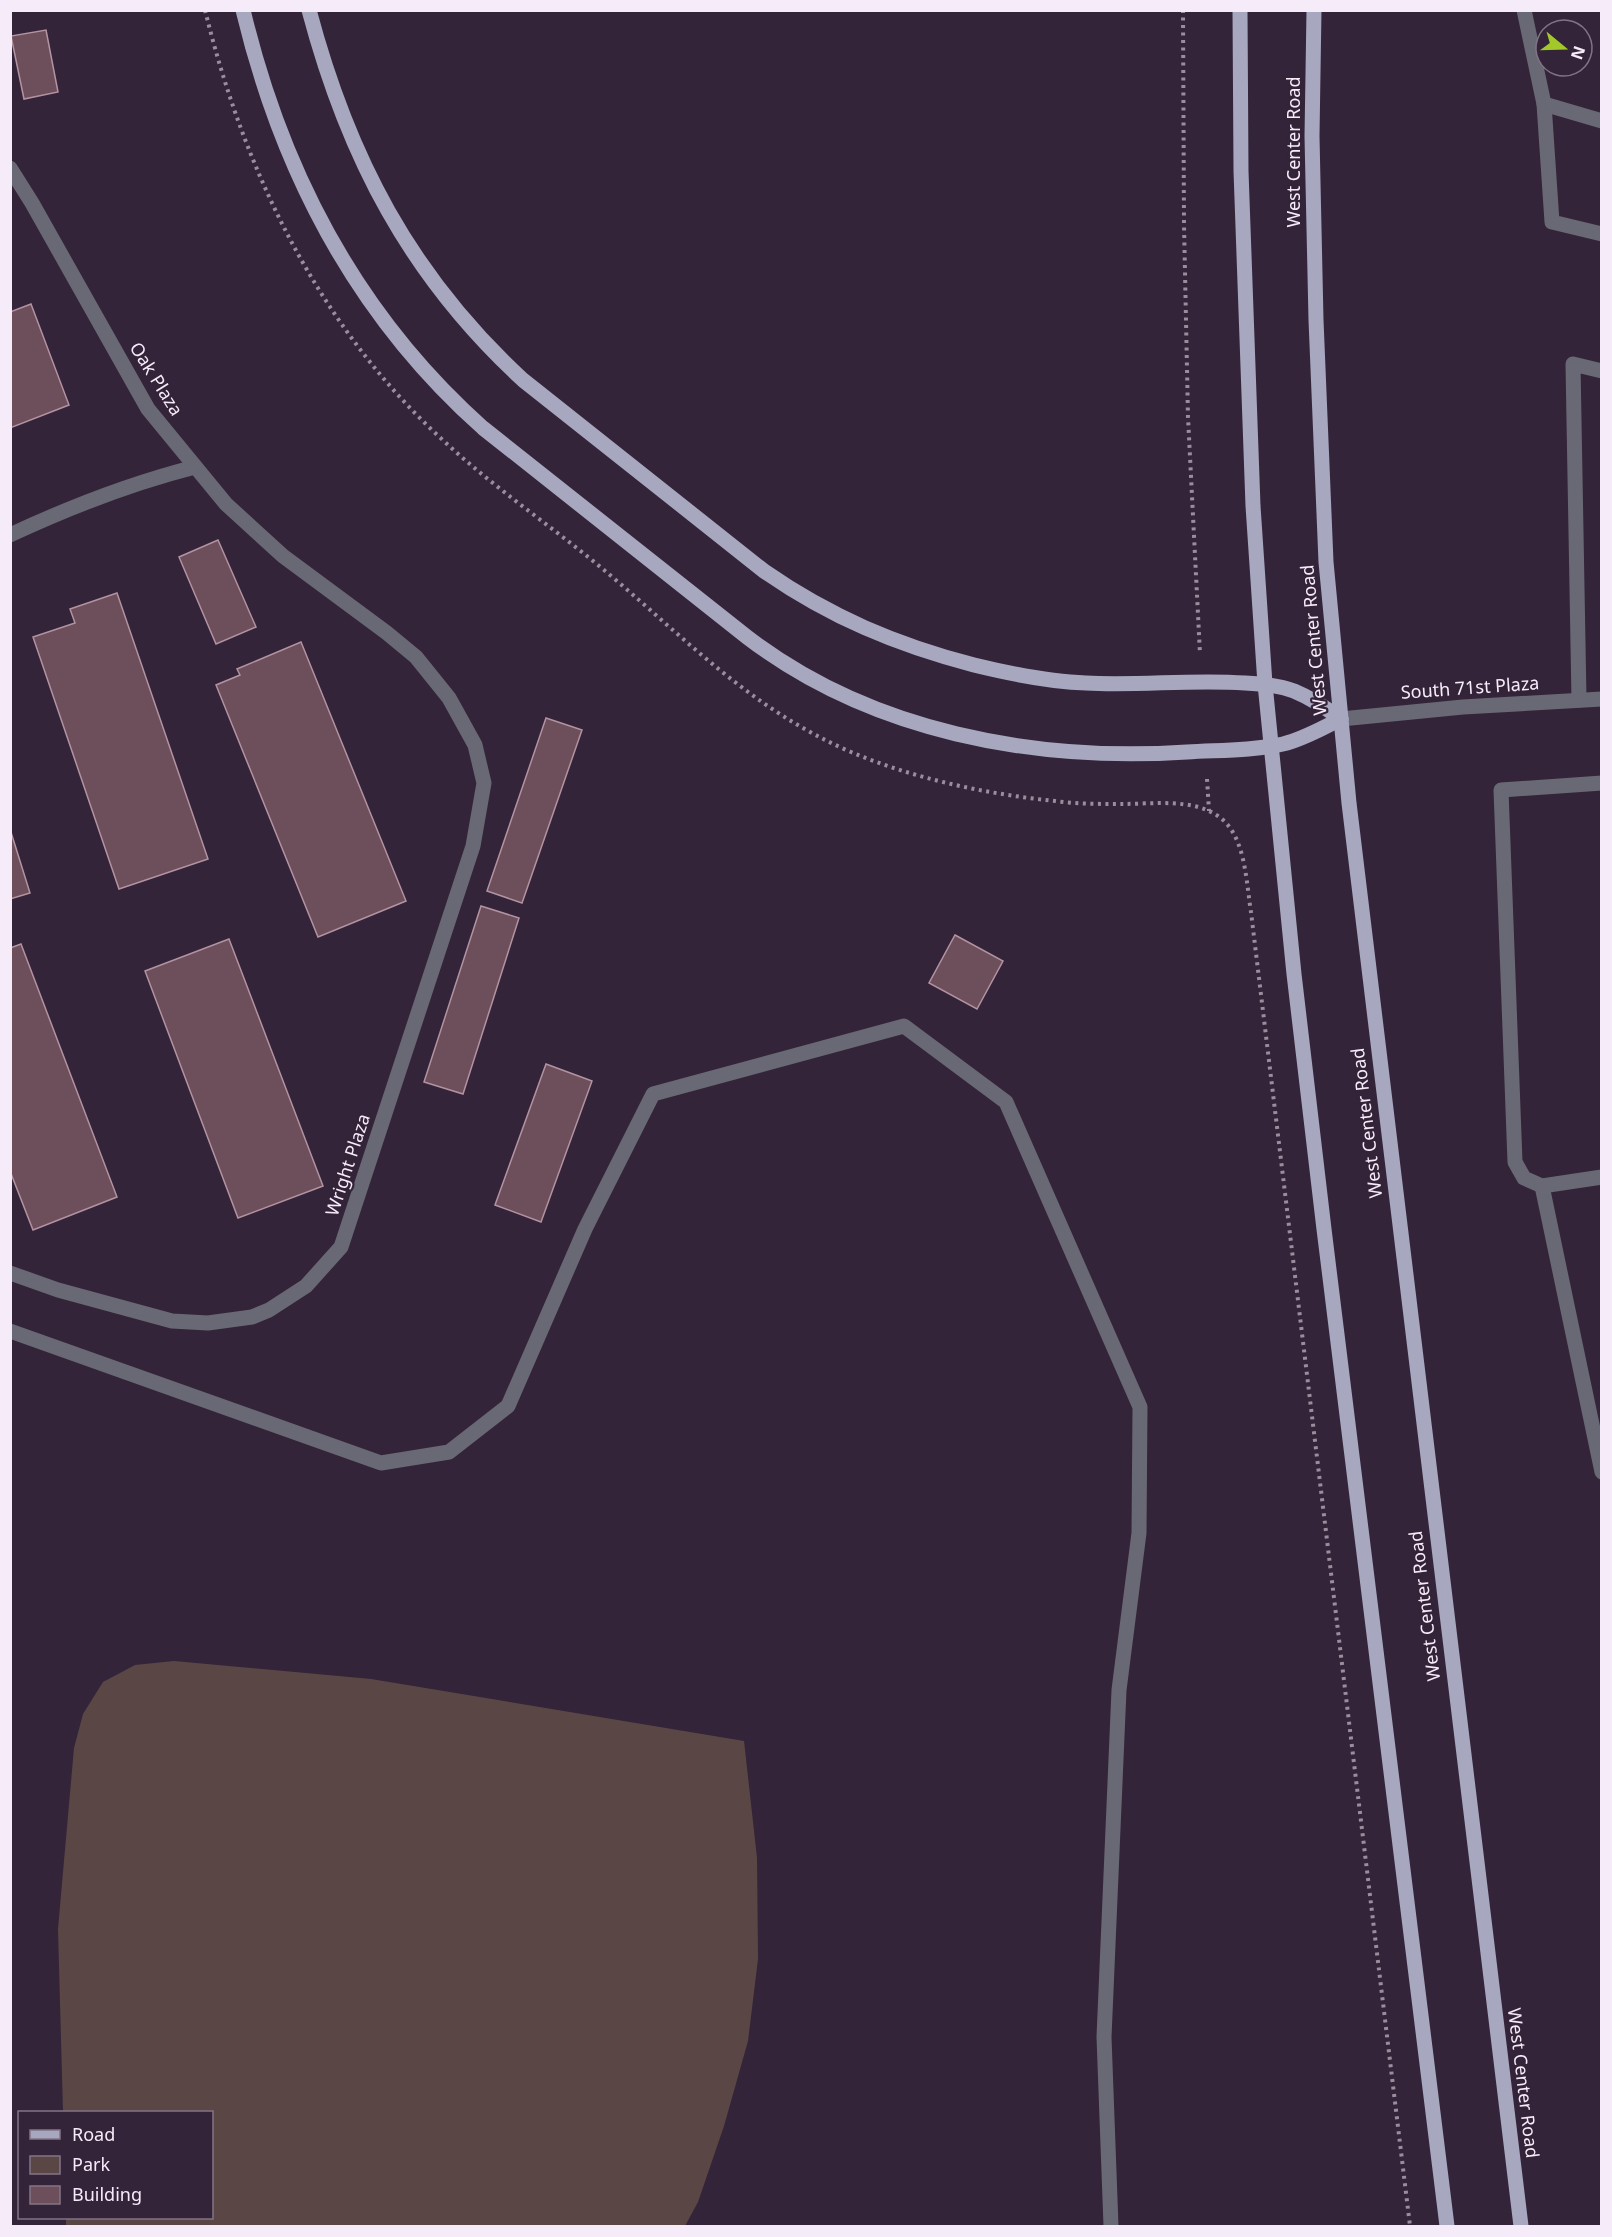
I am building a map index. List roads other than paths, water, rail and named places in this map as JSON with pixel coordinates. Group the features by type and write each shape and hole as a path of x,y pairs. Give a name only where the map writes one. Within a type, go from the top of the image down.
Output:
{"main road":[{"path":"243,10 269,101 296,172 345,266 389,328 438,385 483,428 747,638 790,668 834,692 883,711 966,736 1005,744 1082,754 1153,755 1272,746 1309,735 1341,718 1307,696 1265,684 1202,682 1086,684 1024,676 974,665 905,644 857,626 794,591 764,571 524,380 497,355 456,309 412,252 375,189 340,110 309,10"},
{"path":"1240,10 1241,171 1253,506 1265,684 1294,974 1320,1194 1448,2226"},
{"name":"West Center Road","path":"1314,10 1312,136 1316,320 1326,562 1369,973 1521,2226"}],"street":[{"path":"1524,10 1544,104 1552,222 1602,234"},
{"path":"1544,104 1602,121"},
{"name":"Oak Plaza","path":"10,168 148,409 226,504 283,556 416,657 449,698 475,745"},
{"path":"1579,700 1573,364 1602,371"},
{"path":"10,535 92,500 155,477 195,467"},
{"name":"South 71st Plaza","path":"1341,718 1463,707 1602,699"},
{"name":"Wright Plaza","path":"10,1272 58,1290 172,1321 208,1323 252,1317 269,1310 306,1286 341,1247 473,846 484,783 475,745"},
{"path":"1602,783 1501,789 1515,1161 1524,1178 1542,1186 1602,1177"},
{"path":"10,1331 381,1463 449,1452 508,1406 585,1229 653,1094 904,1026 1006,1102 1140,1407 1139,1533 1119,1690 1104,2037 1111,2226"},
{"path":"1542,1186 1602,1472"}]}
